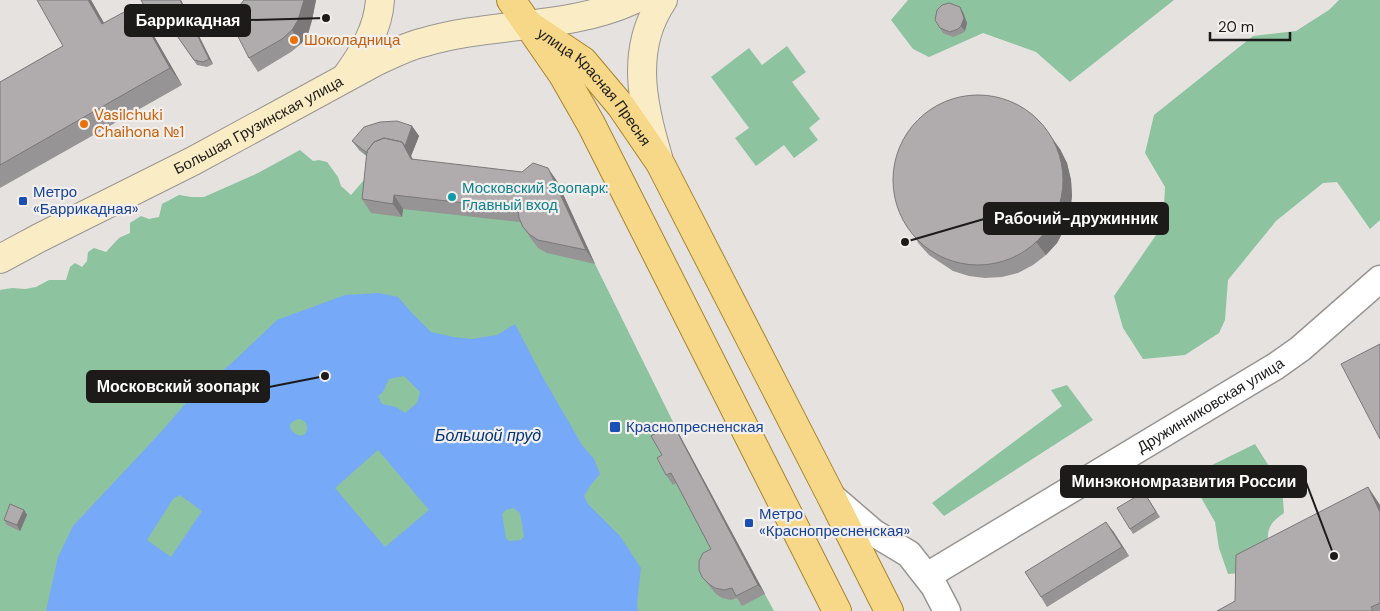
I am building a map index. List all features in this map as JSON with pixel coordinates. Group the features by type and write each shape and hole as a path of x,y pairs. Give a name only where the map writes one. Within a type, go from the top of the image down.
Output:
{"main road":[{"path":"343,80 374,32 379,15 380,0"},
{"path":"511,0 529,25"},
{"name":"Большая Грузинская улица","path":"0,259 193,160 404,48 426,41 554,22 596,13 633,0"},
{"path":"660,163 649,125 642,84 643,50 647,32 654,13 663,0"},
{"name":"улица Красная Пресня","path":"529,25 583,61 621,106 660,163 832,496 889,611"},
{"name":"улица Красная Пресня","path":"529,25 563,74 616,170 837,611"}],"street":[{"name":"Дружинниковская улица","path":"927,576 1276,366 1300,349 1380,279"},
{"path":"832,496 874,533 909,554 934,586 947,611"}],"green space":[{"path":"908,0 1174,0 1070,82 1036,52 983,33 929,57 913,49 891,20"},
{"path":"1339,0 1380,0 1380,220 1370,229 1337,182 1323,183 1276,221 1228,280 1225,320 1219,333 1185,355 1143,359 1123,328 1114,296 1163,225 1165,187 1145,153 1154,115 1253,36 1296,31 1329,10"},
{"path":"787,46 806,72 792,82 820,119 809,128 818,140 794,158 784,145 756,166 735,138 749,128 711,77 749,48 762,65"},
{"path":"419,136 411,156 420,173 557,181 595,264 679,434 774,611 0,611 0,290 12,288 25,289 36,287 49,280 66,280 70,267 75,263 82,267 87,261 88,252 94,248 106,252 119,238 130,233 130,223 141,216 149,219 159,217 162,204 179,195 204,197 258,173 300,150 313,161 327,162 338,177 341,186 351,195 377,165 359,150 371,137"},
{"path":"1067,385 1093,420 944,516 932,503 1062,406 1051,390"},
{"path":"1255,444 1282,487 1284,513 1270,526 1268,535 1269,555 1241,573 1228,574 1219,548 1215,522 1195,487 1199,475 1210,466"}],"water":[{"name":"Большой пруд","path":"379,293 398,297 431,332 454,337 471,339 497,335 515,324 582,445 594,459 600,474 584,496 588,504 620,536 641,568 638,611 46,611 58,557 73,526 186,403 277,320 345,295","holes":["404,376 420,392 417,403 405,413 396,407 382,404 378,396 383,392 389,379","300,419 305,422 307,427 306,433 302,435 294,433 290,425","378,450 429,510 385,547 335,488","180,495 202,511 171,557 147,540 173,499","513,508 520,513 524,536 521,540 509,541 506,538 502,514 506,510"]}],"building":[{"path":"37,0 88,0 102,24 135,6 170,68 0,165 0,82 63,46"},
{"path":"141,0 180,0 209,59 203,62 194,60 156,6 147,11"},
{"path":"244,0 304,0 298,20 292,30 282,39 249,58 226,13 240,5"},
{"path":"949,3 960,7 964,18 958,29 950,32 940,28 935,20 937,10 942,5"},
{"path":"978,95 1003,99 1018,105 1038,120 1053,140 1061,163 1063,180 1059,205 1053,220 1038,240 1018,255 995,263 978,265 953,261 938,255 918,240 903,220 895,197 893,180 897,155 903,140 918,120 938,105 961,97"},
{"path":"397,121 412,126 405,146 402,142 384,138 374,142 367,153 352,141 364,127 380,122"},
{"path":"384,138 402,142 411,159 522,172 533,163 548,168 586,250 538,240 523,227 518,209 394,195 393,204 362,199 367,151 374,142"},
{"path":"1380,344 1380,439 1341,364"},
{"path":"673,424 758,585 736,596 732,588 724,590 715,588 702,577 699,570 699,561 703,553 711,549 671,473 666,475 657,458 662,455 651,436"},
{"path":"1368,487 1380,512 1380,603 1371,607 1373,611 1217,611 1235,601 1236,555"},
{"path":"1144,492 1156,512 1130,529 1117,508"},
{"path":"10,504 24,510 17,525 4,520"},
{"path":"1106,522 1122,547 1041,597 1025,572"}],"place":[{"name":"Баррикадная","path":"326,18"},
{"name":"Шоколадница","path":"294,40"},
{"name":"Vasilchuki Chaihona №1","path":"84,124"},
{"name":"Московский Зоопарк: Главный вход","path":"452,197"},
{"name":"Метро «Баррикадная»","path":"23,201"},
{"name":"Рабочий-дружинник","path":"905,242"},
{"name":"Московский зоопарк","path":"325,376"},
{"name":"Краснопресненская","path":"615,427"},
{"name":"Метро «Краснопресненская»","path":"749,523"},
{"name":"Минэкономразвития России","path":"1334,556"}]}
